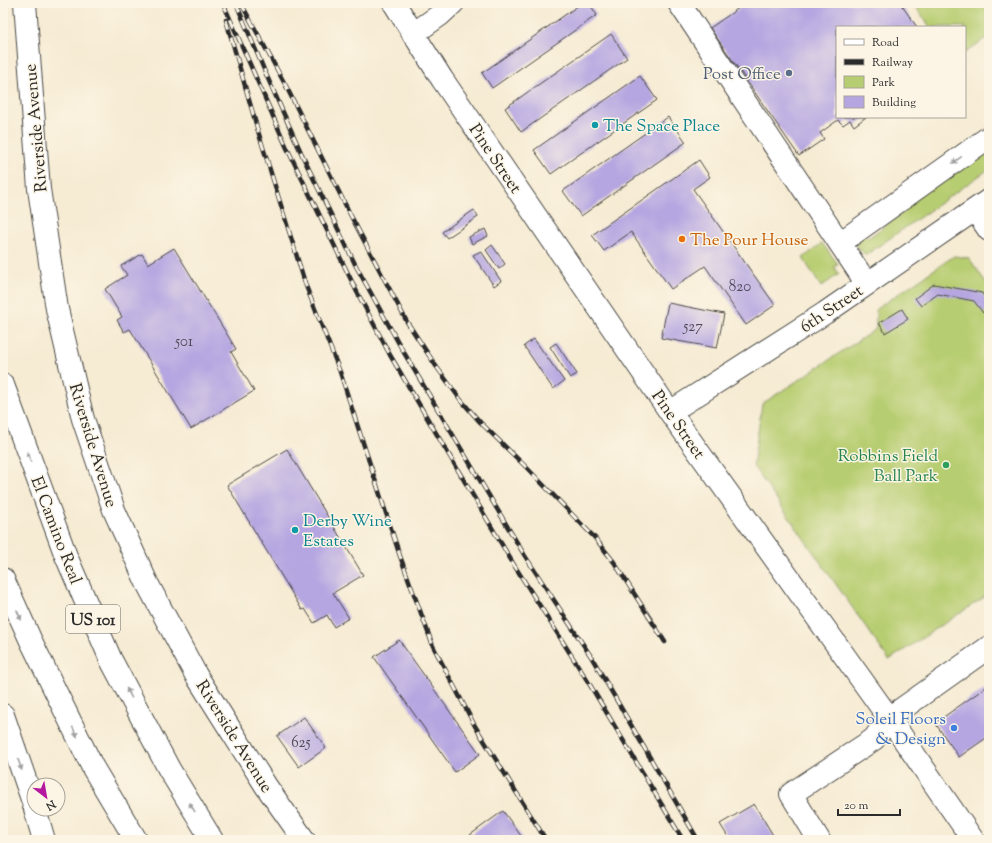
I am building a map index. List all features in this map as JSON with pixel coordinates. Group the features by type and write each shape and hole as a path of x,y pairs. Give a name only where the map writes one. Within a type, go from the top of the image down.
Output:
{"main road":[{"name":"Riverside Avenue","path":"25,3 39,190 57,309 82,419 114,510 147,583 196,674 266,786 304,840"},
{"name":"Pine Street","path":"394,3 442,79 670,412 889,718 973,840"},
{"path":"413,34 453,3"},
{"path":"679,3 867,284"},
{"path":"840,243 989,137"},
{"path":"982,205 989,230"},
{"name":"6th Street","path":"670,412 824,314 982,205"},
{"name":"El Camino Real","path":"3,385 66,556 111,660 169,769 212,840"},
{"path":"3,579 31,641 93,768 136,840"},
{"path":"819,840 791,794 874,739 889,718 989,647"},
{"path":"3,715 26,782"},
{"path":"37,817 44,840"}],"green space":[{"path":"913,3 982,3 989,13 989,36 966,52 966,26 929,26"},
{"path":"989,142 989,169 866,255 858,248 855,243 863,232 868,238 904,212 900,205"},
{"path":"822,243 838,264 834,267 839,274 821,287 803,258"},
{"path":"954,256 969,258 989,287 989,594 889,660 753,466 762,404 876,329 876,309"}],"building":[{"path":"582,3 589,3 597,15 492,88 482,73"},
{"name":"Post Office","path":"746,3 900,3 916,26 836,26 836,118 865,118 854,126 850,120 843,125 838,120 820,133 824,139 799,156 710,28"},
{"path":"611,34 627,58 521,132 505,108"},
{"name":"The Space Place","path":"640,76 657,100 551,174 534,150"},
{"path":"668,117 686,142 581,216 563,191"},
{"path":"699,160 710,177 693,189 775,305 746,325 705,266 671,289 631,232 604,251 592,235"},
{"path":"474,210 478,217 447,238 442,232"},
{"path":"485,229 488,236 472,244 469,237"},
{"path":"492,245 505,264 499,269 486,250"},
{"path":"174,248 236,349 231,352 254,391 191,429 130,329 124,332 117,320 122,317 105,289 127,275 121,266 142,254 148,264"},
{"path":"481,251 501,281 494,286 473,255"},
{"path":"934,284 982,293 989,303 989,309 983,313 974,301 938,294 921,306 915,298"},
{"path":"668,303 724,314 717,348 661,338"},
{"path":"902,309 908,319 885,333 879,323"},
{"path":"534,339 564,381 553,389 524,346"},
{"path":"556,343 577,374 570,378 550,347"},
{"name":"Derby Wine Estates","path":"287,449 363,575 333,593 349,618 334,627 327,615 314,623 305,609 302,610 227,485"},
{"path":"399,640 480,754 455,772 374,657"},
{"path":"989,685 989,736 959,757 935,723"},
{"path":"304,717 326,748 299,767 277,736"},
{"path":"754,804 776,840 730,840 720,824"},
{"path":"503,811 524,840 474,840 470,835"}],"railway":[{"path":"223,3 287,148 357,292 390,355 514,565 587,680 683,840"},
{"path":"236,3 304,159 356,266 403,351 525,556 592,658 698,840"},
{"path":"241,3 286,86 352,218 407,322 436,366 460,399 480,422 595,538 614,562 665,642"},
{"path":"226,20 258,131 306,286 340,372 400,556 433,646 475,726 546,840"}],"place":[{"name":"Post Office","path":"789,73"},
{"name":"The Space Place","path":"595,125"},
{"name":"The Pour House","path":"682,239"},
{"name":"Robbins Field Ball Park","path":"946,465"},
{"name":"Derby Wine Estates","path":"295,530"},
{"name":"Soleil Floors & Design","path":"954,728"}]}
